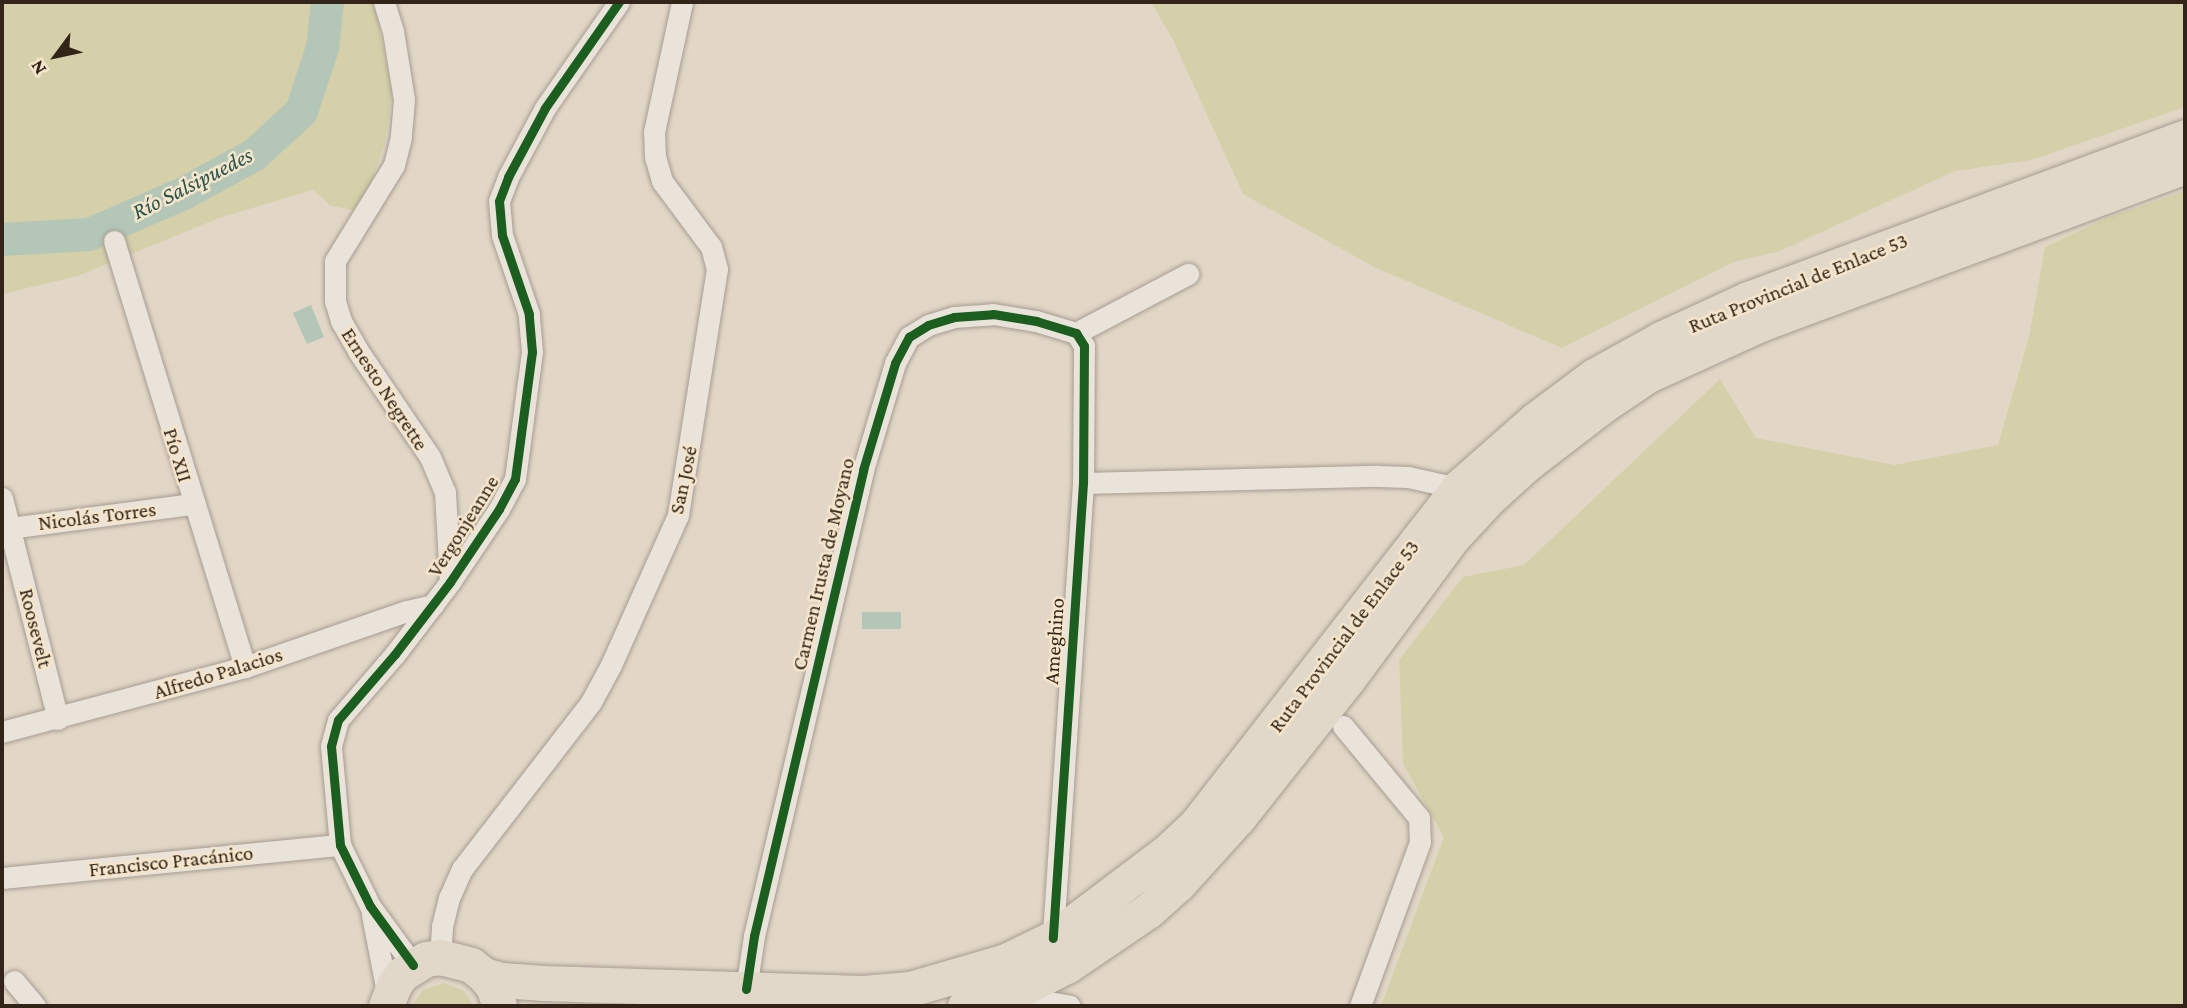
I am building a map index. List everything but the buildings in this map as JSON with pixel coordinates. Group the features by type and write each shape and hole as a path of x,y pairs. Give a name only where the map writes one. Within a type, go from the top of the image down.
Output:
{"main road":[{"name":"Ruta Provincial de Enlace 53","path":"426,961 471,965 484,975 502,980 736,994 863,993 910,989 1006,961 1052,938 1168,851 1196,825 1458,488 1535,420 1574,391 1661,339 1748,299 2185,137"},
{"name":"Ruta Provincial de Enlace 53","path":"965,1006 1017,990 1068,965 1149,909 1179,883 1238,818 1331,701 1453,537 1489,498 1529,462 1602,406 1648,375 1749,328 2185,166"},
{"path":"387,1002 394,985 426,961"},
{"path":"484,975 494,988 499,1006"}],"street":[{"name":"Ernesto Negrette","path":"384,2 393,31 404,100 401,138 394,165 335,261 335,301 347,331 430,457 445,492 450,582"},
{"name":"Vergonjeanne","path":"387,1002 370,906 340,845 331,746 338,720 450,582 499,509 514,478 532,352 528,314 502,235 499,201 508,177 545,108 619,2"},
{"name":"San José","path":"426,961 442,926 449,898 462,869 591,702 611,665 678,515 717,269 711,247 662,181 655,157 654,132 682,2"},
{"name":"Pío XII","path":"114,241 245,667"},
{"path":"1080,339 1188,274"},
{"name":"Carmen Irusta de Moyano","path":"736,994 754,936 863,470 895,363 909,337 928,324 954,317 993,314 1080,339"},
{"name":"Ameghino","path":"1052,938 1083,483 1080,339"},
{"path":"1083,483 1377,476 1408,477 1458,488"},
{"name":"Roosevelt","path":"2,498 6,528 58,719"},
{"name":"Nicolás Torres","path":"6,528 193,504"},
{"name":"Alfredo Palacios","path":"2,732 245,667 407,611 433,605"},
{"path":"1343,726 1419,818 1420,842 1360,1006"},
{"name":"Francisco Pracánico","path":"2,878 340,845"},
{"name":"Vergonjeanne","path":"370,906 426,961"},
{"path":"988,965 1017,990 1043,1001 1070,1006"},
{"path":"14,981 35,1006"}],"shaded area":[{"path":"2,2 374,2 392,91 385,142 369,189 353,210 331,206 313,190 219,218 78,276 2,294"},
{"path":"1151,2 2185,2 2185,107 2031,160 1955,171 1780,251 1734,262 1562,348 1374,267 1243,194 1173,40"},
{"path":"2185,191 2185,1006 1381,1006 1444,837 1403,764 1399,660 1463,577 1524,565 1720,379 1756,438 1895,465 1998,445 2029,337 2045,247 2104,219"},
{"path":"311,305 324,337 307,344 293,313"},
{"path":"862,612 901,612 901,629 862,629"},
{"path":"444,983 464,991 474,1006 412,1006 423,990"}],"waterway":[{"name":"Río Salsipuedes","path":"2,239 89,234 183,193 253,155 301,111 322,47 327,2"}],"cycle path":[{"path":"413,965 370,906 340,845 331,746 338,720 395,654 450,582 499,509 515,479 532,352 529,314 502,235 499,201 508,177 545,108 619,2"},
{"path":"746,989 754,936 863,470 895,363 909,337 928,325 954,317 993,314 1036,321 1076,333 1084,346 1083,483 1053,938"}]}
